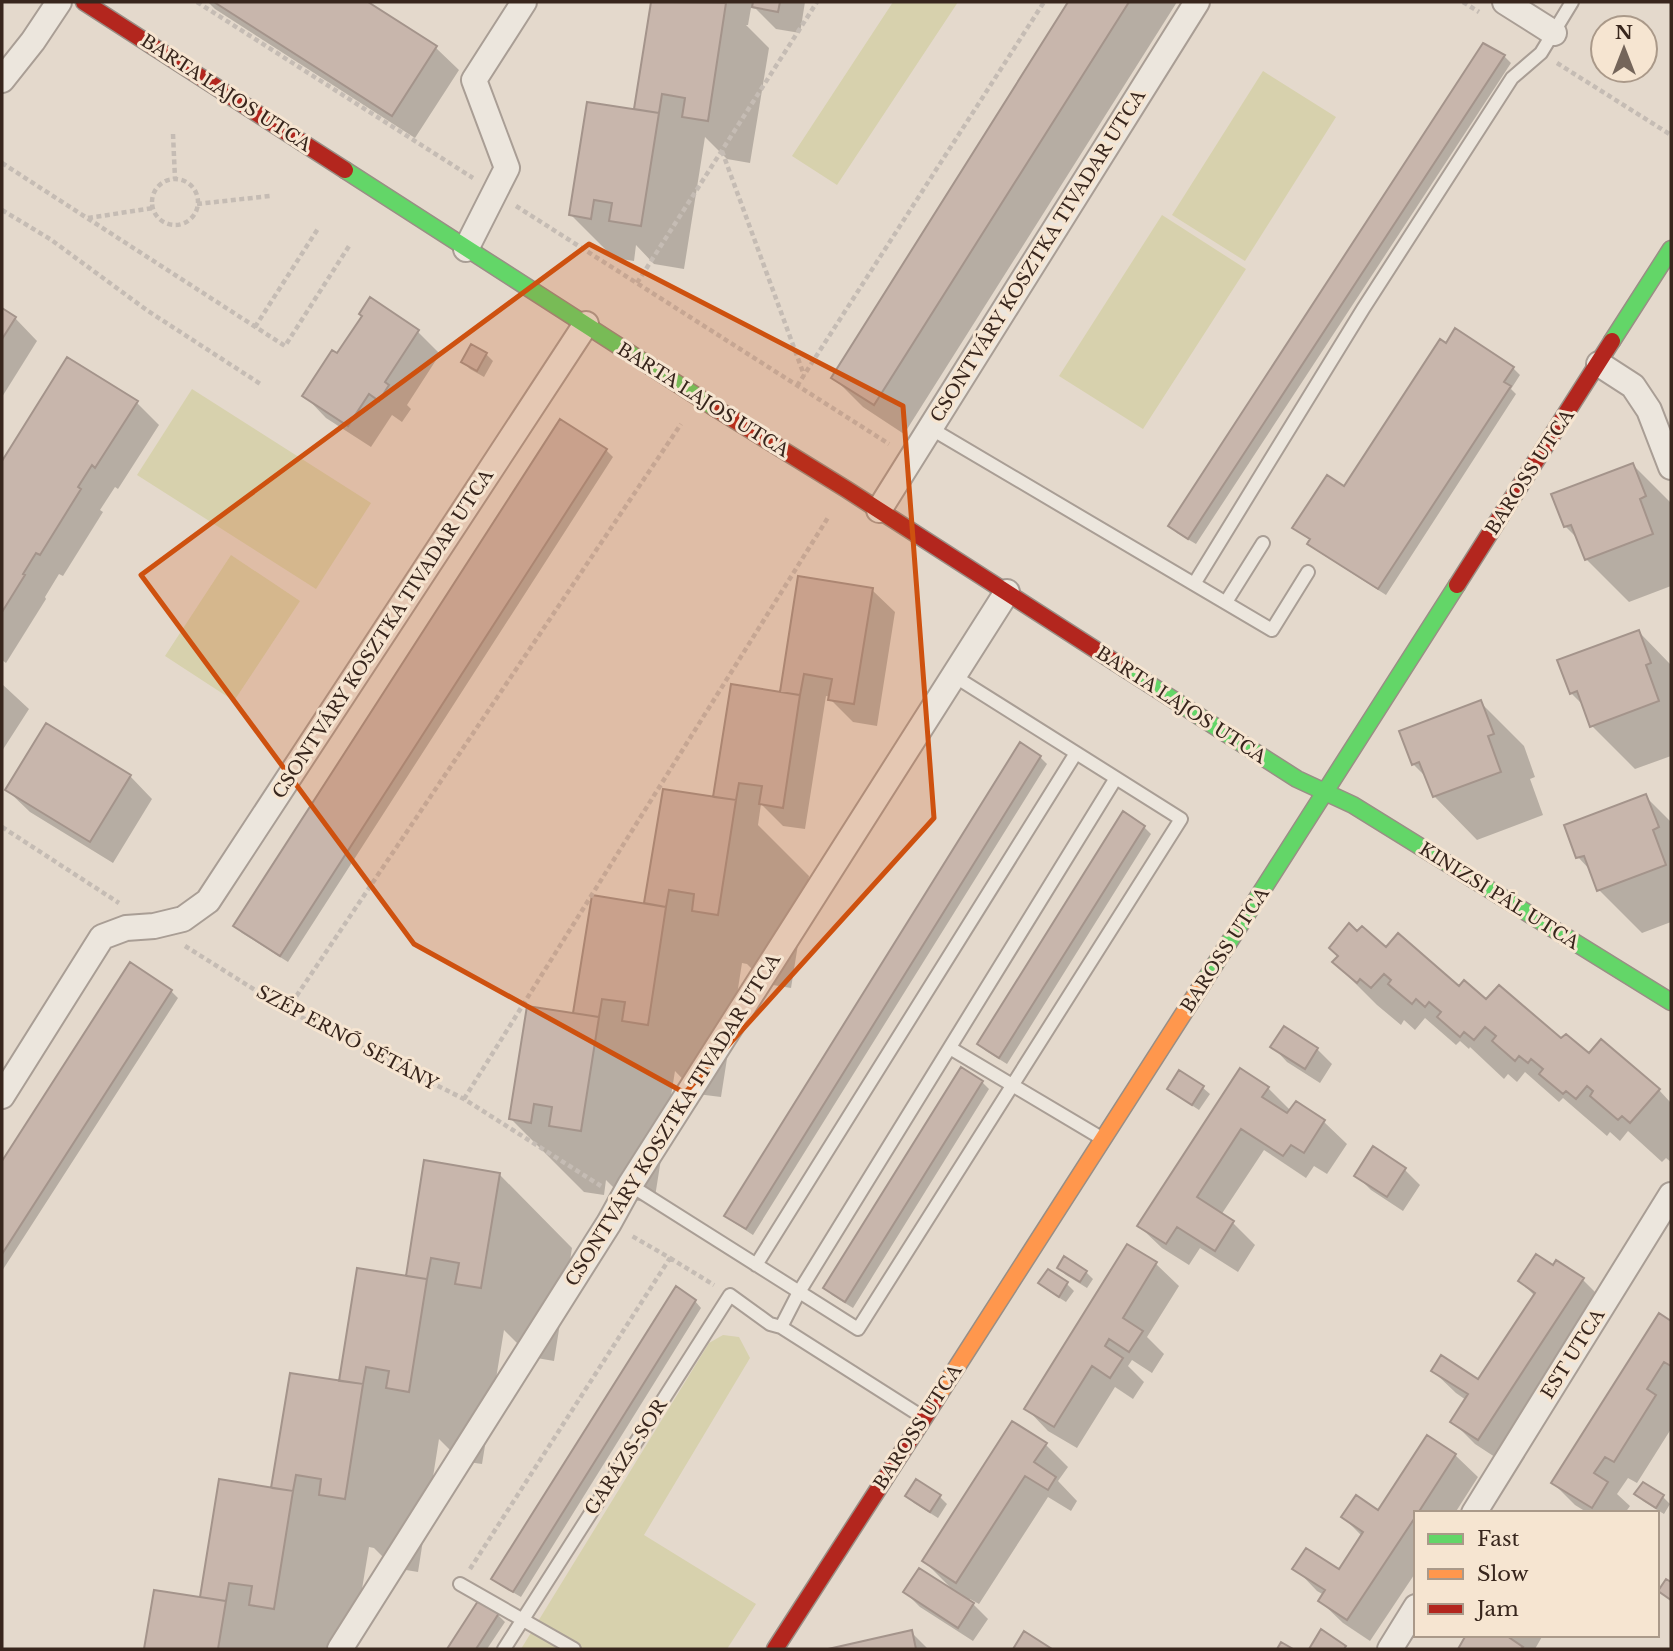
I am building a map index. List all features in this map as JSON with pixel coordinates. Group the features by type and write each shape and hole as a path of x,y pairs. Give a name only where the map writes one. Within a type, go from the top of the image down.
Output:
{"street":[{"path":"2,80 59,2"},
{"name":"BARTA LAJOS UTCA","path":"84,2 698,398 846,489 1297,779 1325,793"},
{"path":"466,248 507,168 474,80 524,2"},
{"name":"CSONTVÁRY KOSZTKA TIVADAR UTCA","path":"879,510 1197,2"},
{"path":"1504,2 1547,43"},
{"name":"BAROSS UTCA","path":"775,1649 1104,1139 1671,248"},
{"name":"CSONTVÁRY KOSZTKA TIVADAR UTCA","path":"2,1096 102,937 126,928 154,926 183,919 208,901 586,324"},
{"path":"1599,363 1633,386 1649,410 1671,467"},
{"name":"CSONTVÁRY KOSZTKA TIVADAR UTCA","path":"340,1649 1007,592"},
{"name":"KINIZSI PÁL UTCA","path":"1325,793 1353,805 1671,1002"},
{"name":"EST UTCA","path":"1476,1511 1671,1195"},
{"path":"1390,1649 1414,1611"}],"lane":[{"path":"1195,584 1363,309 1512,78 1547,43 1572,2"},
{"path":"930,428 1272,630 1308,572"},
{"path":"1226,602 1263,543"},
{"path":"626,1192 756,1265 858,1329 1181,820 954,676"},
{"path":"756,1265 1076,753"},
{"path":"780,1327 1116,778"},
{"path":"950,1048 1104,1139"},
{"path":"730,1295 770,1324 780,1327 924,1419"},
{"name":"GARÁZS-SOR","path":"504,1649 730,1295"},
{"path":"460,1584 573,1649"}],"path":[{"path":"197,2 911,458"},
{"path":"637,283 817,2"},
{"path":"797,386 1044,2"},
{"path":"1547,43 1671,135"},
{"path":"173,134 175,179"},
{"path":"722,151 804,374"},
{"path":"2,163 285,346 349,246"},
{"path":"175,179 194,189 197,204 190,218 176,224 162,220 153,208 152,201 156,188 175,179"},
{"path":"197,204 270,196"},
{"path":"87,218 153,208"},
{"path":"2,210 50,240 148,311 262,385"},
{"path":"255,327 319,227"},
{"path":"287,1010 698,398"},
{"path":"464,1099 846,489"},
{"name":"SZÉP ERNŐ SÉTÁNY","path":"2,827 287,1010 464,1099 626,1192"},
{"path":"609,1223 730,1295"},
{"path":"460,1584 670,1258"}],"highlighted area":[{"path":"589,244 903,406 934,818 685,1093 414,944 141,575"}],"shaded area":[{"path":"893,2 958,2 837,185 792,156"},
{"path":"1263,71 1336,117 1245,261 1172,215"},
{"path":"1162,215 1246,269 1143,429 1059,376"},
{"path":"192,389 371,503 316,589 137,475"},
{"path":"231,555 300,601 234,701 165,656"},
{"path":"723,1335 739,1337 750,1358 644,1535 756,1604 727,1649 521,1649 709,1343"}],"building":[{"path":"214,2 368,2 437,46 392,116"},
{"path":"651,2 726,3 708,121 682,117 685,98 662,94 659,113 634,109"},
{"path":"753,2 780,2 778,12 752,7"},
{"path":"1068,2 1129,2 874,405 831,378"},
{"path":"1483,43 1505,55 1188,539 1168,526"},
{"path":"587,102 659,113 641,226 609,221 612,203 594,200 591,219 569,215"},
{"path":"370,297 419,330 385,382 389,385 379,401 369,394 348,426 302,396 332,350 337,353 362,316 359,314"},
{"path":"2,308 16,317 2,339"},
{"path":"1455,328 1514,367 1504,382 1511,386 1378,589 1307,544 1310,539 1292,528 1327,475 1344,486 1440,339 1446,343"},
{"path":"471,344 487,353 477,371 461,362"},
{"path":"67,357 138,401 95,468 92,465 78,487 81,489 40,555 36,553 2,612 2,461"},
{"path":"560,419 607,449 280,956 233,926"},
{"path":"1633,463 1646,496 1640,499 1653,534 1585,560 1571,525 1564,527 1551,494"},
{"path":"798,576 873,588 854,704 828,700 832,679 804,674 800,695 780,692"},
{"path":"1639,630 1651,663 1646,665 1659,701 1590,727 1577,691 1570,694 1557,660"},
{"path":"731,684 800,695 783,808 759,804 762,786 739,783 736,800 713,797"},
{"path":"1481,700 1494,734 1488,736 1501,772 1433,797 1419,762 1412,765 1399,731"},
{"path":"46,723 131,775 90,842 5,790"},
{"path":"1020,742 1041,756 746,1229 724,1216"},
{"path":"663,789 736,800 718,915 692,911 694,894 669,890 666,907 644,903"},
{"path":"1646,794 1659,827 1653,830 1666,865 1597,891 1584,856 1576,858 1564,825"},
{"path":"1123,811 1145,826 999,1058 977,1044"},
{"path":"592,895 666,907 648,1025 622,1021 625,1002 602,999 599,1017 573,1013"},
{"path":"1349,923 1357,931 1362,926 1386,947 1398,933 1459,986 1464,980 1486,999 1499,985 1561,1038 1566,1034 1589,1053 1601,1039 1660,1089 1630,1123 1622,1116 1618,1120 1590,1096 1593,1091 1587,1086 1576,1099 1566,1091 1563,1094 1539,1074 1543,1069 1531,1059 1528,1063 1519,1056 1515,1061 1492,1041 1496,1036 1485,1027 1474,1040 1464,1032 1460,1037 1437,1017 1441,1012 1429,1002 1425,1007 1416,999 1412,1004 1388,984 1391,980 1384,974 1371,988 1360,979 1357,983 1332,962 1338,956 1329,948"},
{"path":"130,962 172,990 2,1254 2,1161"},
{"path":"527,1006 599,1017 581,1131 549,1126 552,1107 534,1104 531,1123 509,1119"},
{"path":"1284,1026 1318,1048 1305,1069 1270,1047"},
{"path":"961,1067 983,1081 845,1302 823,1288"},
{"path":"1240,1068 1269,1087 1262,1097 1287,1113 1296,1101 1325,1120 1304,1153 1291,1145 1283,1156 1241,1129 1197,1197 1234,1221 1215,1251 1177,1227 1166,1244 1137,1226"},
{"path":"1179,1070 1204,1086 1192,1105 1167,1089"},
{"path":"1373,1146 1406,1168 1387,1197 1354,1176"},
{"path":"424,1160 500,1173 481,1288 455,1284 459,1263 431,1258 427,1279 406,1276"},
{"path":"1127,1244 1157,1262 1123,1318 1143,1331 1129,1352 1109,1339 1105,1346 1123,1358 1110,1378 1092,1366 1054,1427 1024,1409"},
{"path":"1536,1254 1553,1265 1556,1260 1584,1278 1478,1440 1450,1422 1468,1394 1431,1371 1441,1355 1478,1379 1535,1293 1518,1281"},
{"path":"1064,1256 1087,1271 1080,1282 1057,1268"},
{"path":"357,1268 427,1279 409,1392 386,1388 389,1371 366,1367 363,1384 339,1381"},
{"path":"1048,1269 1068,1282 1059,1297 1038,1283"},
{"path":"676,1286 696,1300 513,1592 491,1579"},
{"path":"1659,1313 1671,1321 1671,1366 1664,1362 1647,1389 1656,1395 1614,1462 1605,1457 1594,1473 1608,1482 1592,1508 1551,1483"},
{"path":"290,1373 363,1384 345,1499 319,1495 321,1479 296,1475 293,1491 271,1488"},
{"path":"1012,1421 1047,1443 1034,1462 1056,1477 1048,1490 1025,1476 956,1583 922,1561"},
{"path":"1427,1435 1456,1454 1419,1511 1414,1511 1414,1519 1347,1620 1318,1601 1325,1590 1292,1569 1306,1548 1339,1569 1363,1532 1341,1517 1356,1495 1378,1510"},
{"path":"219,1479 293,1491 274,1609 249,1605 252,1586 229,1583 226,1601 200,1597"},
{"path":"916,1479 941,1495 930,1512 905,1496"},
{"path":"1643,1482 1664,1495 1656,1508 1634,1494"},
{"path":"919,1568 974,1603 958,1628 903,1592"},
{"path":"1666,1579 1671,1582 1671,1600 1659,1592"},
{"path":"154,1590 226,1601 218,1649 144,1649"},
{"path":"478,1601 499,1613 476,1649 447,1649"},
{"path":"1321,1629 1346,1646 1344,1649 1309,1649"},
{"path":"912,1630 916,1649 828,1649"},
{"path":"1024,1631 1052,1649 1013,1649"},
{"path":"1465,1637 1508,1637 1523,1647 1521,1649 1458,1649"},
{"path":"1281,1642 1293,1649 1277,1649"}],"traffic: fast":[{"path":"345,170 715,408"},
{"path":"1612,341 1671,249"},
{"path":"1205,980 1457,585"},
{"path":"1124,668 1297,779 1353,805 1671,1002"}],"traffic: slow":[{"path":"935,1401 1205,980"}],"traffic: jam":[{"path":"84,2 345,170"},
{"path":"1457,585 1612,341"},
{"path":"715,408 1124,668"},
{"path":"775,1649 935,1401"}]}
